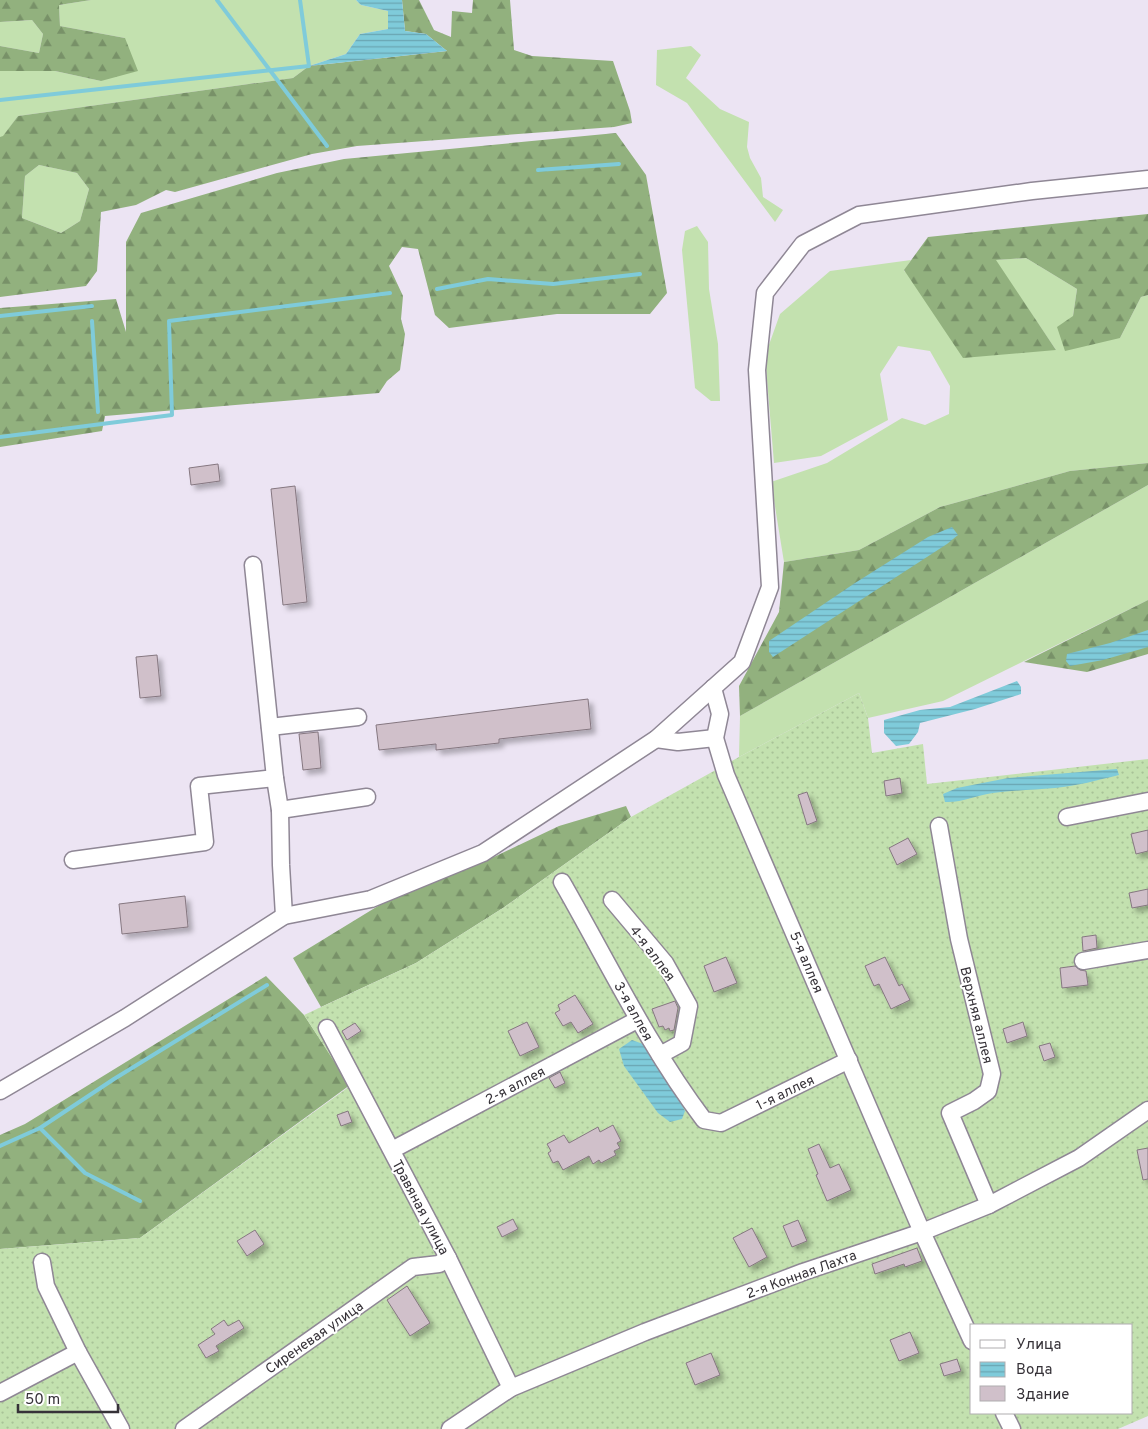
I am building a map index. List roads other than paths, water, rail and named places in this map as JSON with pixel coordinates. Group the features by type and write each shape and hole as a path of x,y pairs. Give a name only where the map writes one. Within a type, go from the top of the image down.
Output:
{"street":[{"path":"0,1091 125,1018 284,916 371,899 483,853 656,738 742,662 770,587 757,370 765,293 803,244 859,216 1032,191 1148,180"},
{"path":"253,565 280,810 284,916"},
{"name":"5-я аллея","path":"713,688 720,714 715,738 726,775 922,1232 970,1337"},
{"path":"270,727 358,717"},
{"path":"656,738 678,742 715,738"},
{"path":"73,860 205,842 198,786 275,778"},
{"path":"280,810 367,797"},
{"path":"1067,817 1148,801"},
{"name":"Верхняя аллея","path":"939,826 959,939 992,1074 988,1092 950,1113 989,1205"},
{"name":"3-я аллея","path":"562,882 607,960 638,1020 687,1097 704,1120 721,1123"},
{"name":"4-я аллея","path":"612,900 665,963 689,1006 682,1043 660,1055"},
{"path":"1083,961 1148,950"},
{"name":"2-я аллея","path":"392,1150 638,1020"},
{"name":"Травяная улица","path":"327,1028 448,1258 511,1388"},
{"name":"1-я аллея","path":"721,1123 849,1060"},
{"name":"2-я Конная Лахта","path":"450,1429 511,1388 645,1332 784,1279 922,1232 989,1205 1079,1158 1148,1110"},
{"name":"Сиреневая улица","path":"184,1429 413,1267 439,1264 448,1258"},
{"path":"42,1262 46,1286 78,1352 122,1429"},
{"path":"0,1393 78,1352"},
{"path":"1004,1414 1012,1429"}],"water":[{"path":"356,0 402,0 405,31 426,34 447,51 309,66 346,54 360,34 388,29 388,11 361,5"},
{"path":"952,527 958,535 947,544 773,657 769,652 769,641 928,537"},
{"path":"1148,630 1148,647 1103,660 1070,666 1066,661 1067,654 1110,643"},
{"path":"1017,681 1021,687 1021,694 975,709 920,723 918,732 909,744 896,746 884,733 884,720 920,710 950,707"},
{"path":"1117,769 1119,775 1063,787 993,793 951,802 945,802 943,794 957,788 1008,778"},
{"path":"632,1040 643,1044 673,1089 685,1111 682,1119 670,1122 658,1113 624,1066 619,1049"}],"waterway":[{"path":"217,0 327,146"},
{"path":"0,100 309,66 300,0"},
{"path":"538,170 619,164"},
{"path":"437,289 488,279 553,284 640,274"},
{"path":"0,437 172,415 169,321 390,293"},
{"path":"0,316 92,306"},
{"path":"92,321 98,412"},
{"path":"0,1146 40,1128 114,1079 267,985"},
{"path":"40,1128 85,1173 140,1201"}]}
